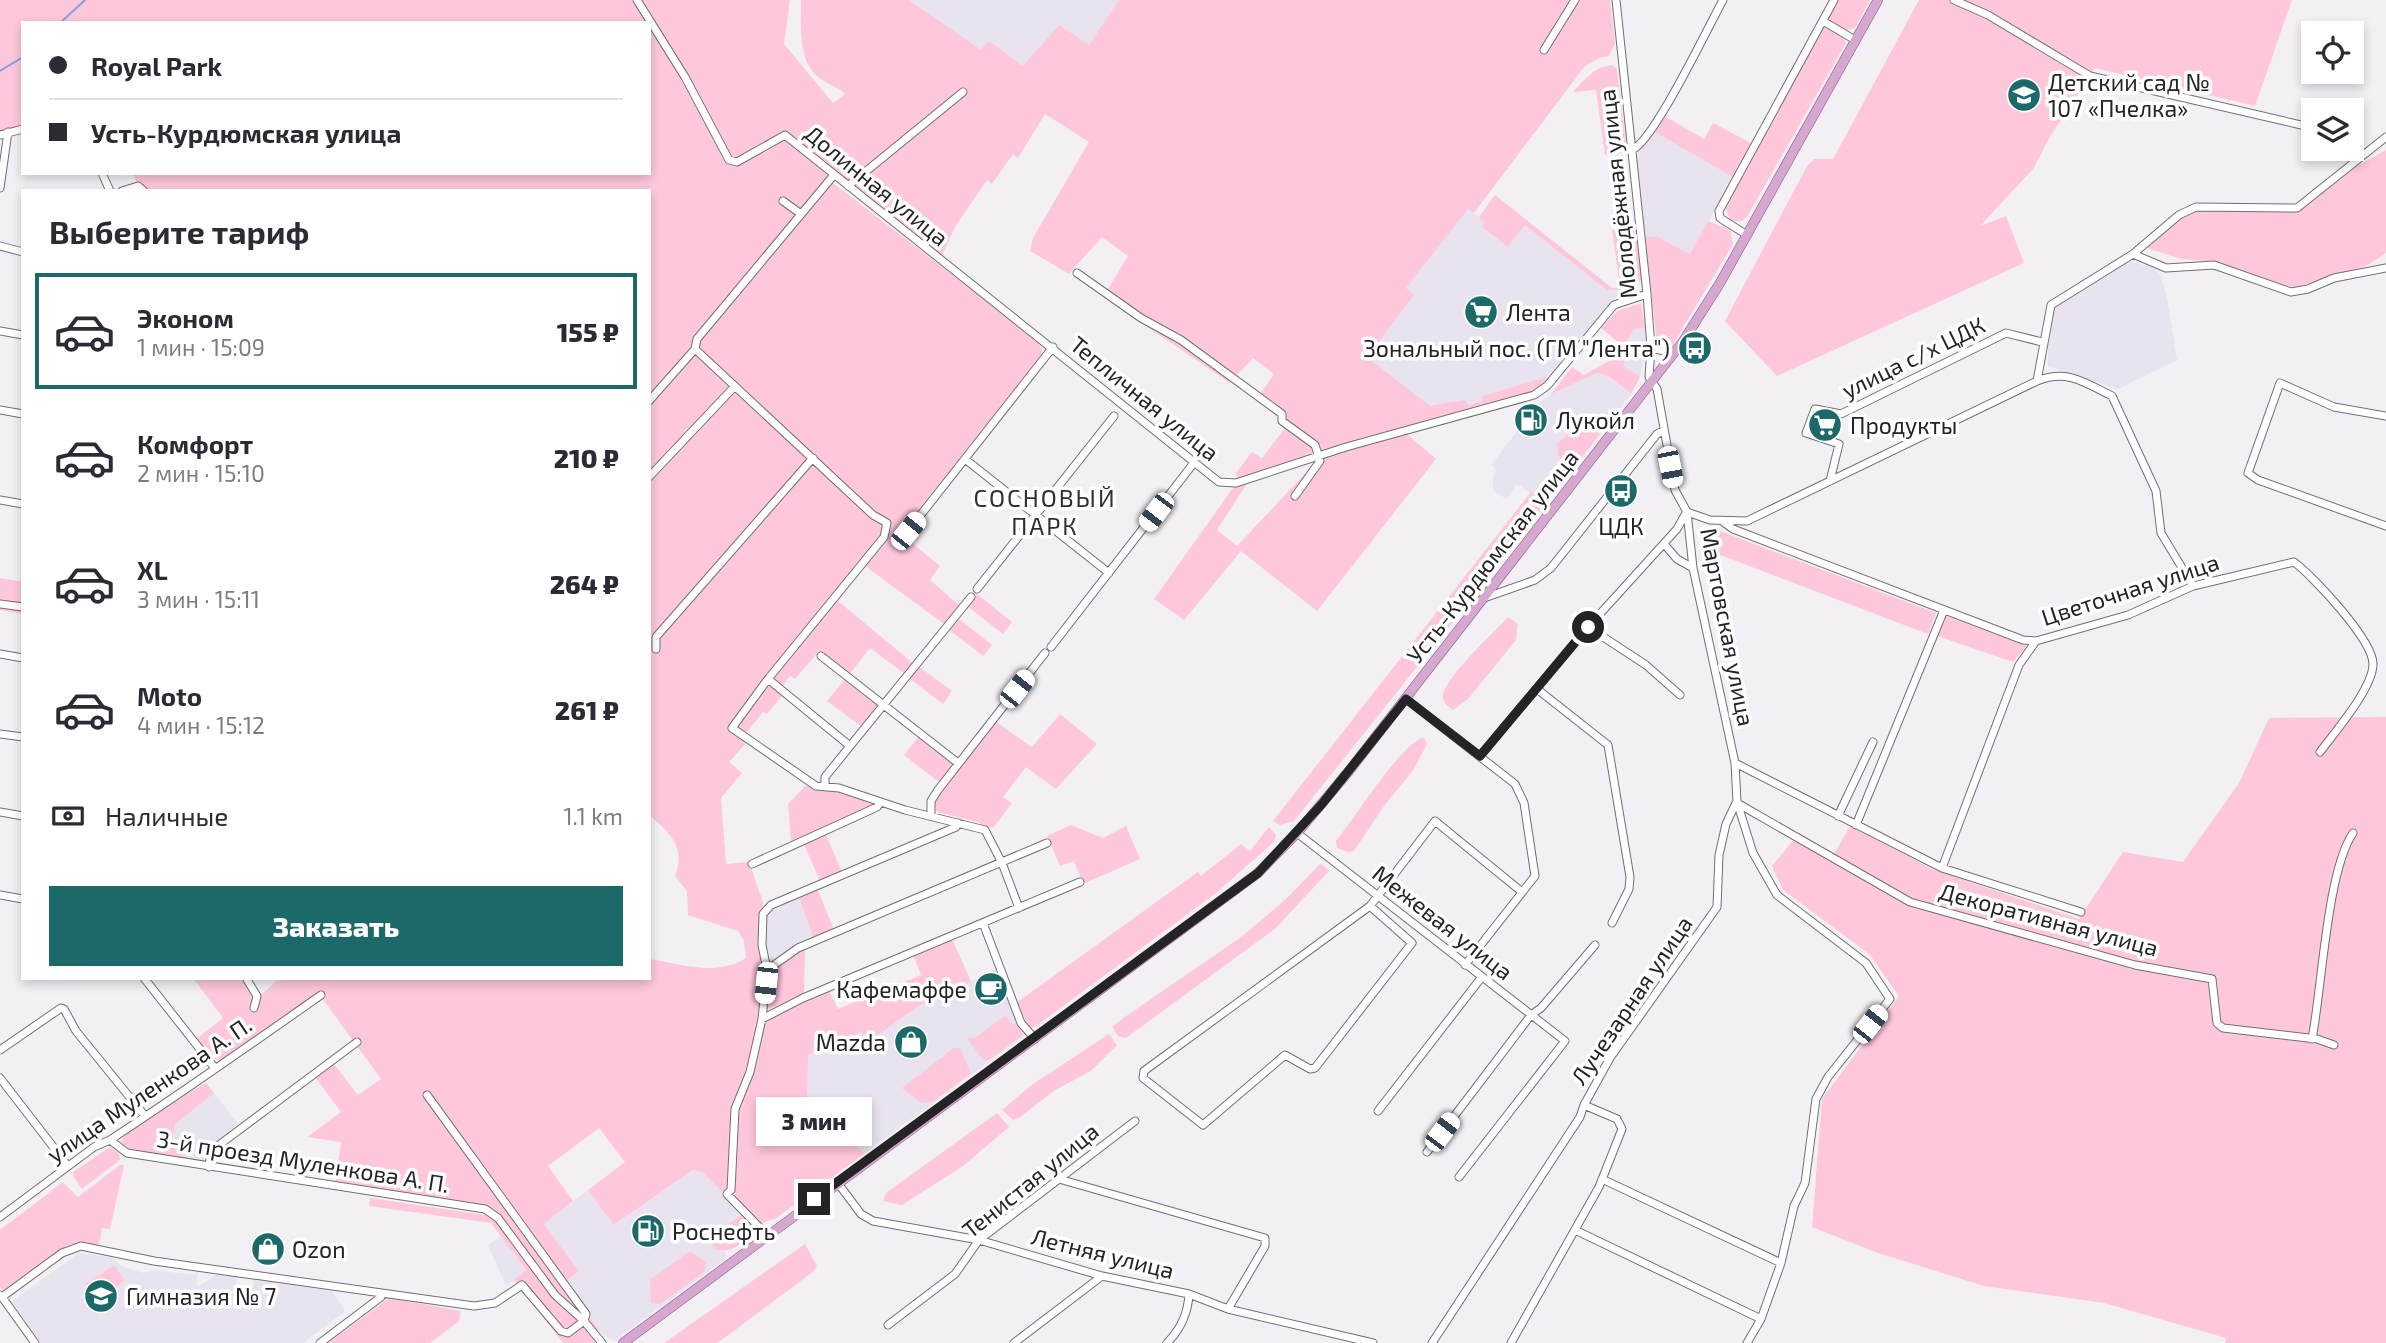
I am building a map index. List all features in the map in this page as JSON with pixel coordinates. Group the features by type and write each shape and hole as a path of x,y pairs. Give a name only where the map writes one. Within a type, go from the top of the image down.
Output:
{"main road":[{"name":"Усть-Курдюмская улица","path":"623,1343 837,1182 1220,904 1258,873 1297,833 1406,699 1674,353 1747,235 1878,0"}],"street":[{"name":"Долинная улица","path":"638,0 651,21"},
{"path":"1544,50 1575,0"},
{"name":"Молодёжная улица","path":"1616,0 1647,294 1651,348 1649,377 1652,383"},
{"path":"1632,150 1645,140 1663,111 1723,0"},
{"path":"1747,235 1720,218 1719,211 1834,0"},
{"path":"1954,0 1988,15 2090,76 2301,125"},
{"name":"Долинная улица","path":"651,21 685,77 729,160 737,163 785,135 832,176 1042,339"},
{"path":"1823,21 1855,40"},
{"path":"848,186 963,92"},
{"path":"0,188 4,134 21,130"},
{"path":"2364,154 2386,137"},
{"path":"2036,381 2051,305 2133,254 2179,215 2196,207 2297,208 2356,161"},
{"path":"651,399 695,349 697,339 832,176"},
{"path":"783,201 801,214"},
{"path":"0,246 21,251"},
{"path":"2133,254 2166,268 2214,265 2291,292 2308,289 2334,278 2386,268"},
{"path":"1077,273 1141,318 1181,340 1282,414 1282,421 1315,445 1320,461 1296,496"},
{"path":"1319,456 1534,395 1547,386 1614,305 1647,294"},
{"path":"0,331 21,335"},
{"name":"улица с/х ЦДК","path":"1830,481 1839,444 1806,433 1815,409 1841,414 2006,333 2042,342"},
{"name":"Тепличная улица","path":"1042,339 1213,479 1226,484 1319,456"},
{"path":"908,531 1053,347"},
{"path":"1651,348 1674,353"},
{"path":"695,349 873,515 887,523 884,537 768,679 732,728 762,747 808,783 825,785 880,803 985,830 1002,863 1019,908"},
{"path":"1480,756 1588,627 1664,544 1687,512 1722,521 1747,522 2055,374 2067,376 2112,396 2156,491 2161,533 2193,586"},
{"name":"Мартовская улица","path":"1652,383 1657,388 1675,490 1687,512 1693,568 1735,763 1737,802"},
{"path":"2386,416 2334,407 2280,383 2248,473 2258,480 2386,526"},
{"path":"651,475 734,386"},
{"path":"0,410 21,414"},
{"path":"977,589 1114,416"},
{"path":"1484,598 1543,576 1657,434 1663,431"},
{"path":"656,649 656,637 813,458"},
{"path":"965,459 1109,573"},
{"path":"931,816 931,801 958,763 1193,464"},
{"path":"0,500 21,504"},
{"name":"Цветочная улица","path":"1722,521 1732,529 2024,640 2036,640 2128,615 2193,586 2294,562 2344,613 2372,655 2373,666 2354,708 2320,752"},
{"path":"1664,544 1677,559 1693,568"},
{"path":"825,785 825,777 849,746 971,597"},
{"path":"0,604 21,607"},
{"path":"1856,825 1944,610"},
{"path":"1588,627 1646,665 1680,695"},
{"path":"1942,868 2019,665 2036,640"},
{"path":"0,654 21,658"},
{"path":"821,656 958,763"},
{"path":"768,679 849,746"},
{"path":"1537,689 1608,745 1630,877 1629,889 1612,923"},
{"path":"1406,699 1515,784 1524,803 1535,876 1465,965"},
{"path":"0,734 21,737"},
{"path":"1838,816 1874,742"},
{"path":"1735,763 1942,868 2081,912"},
{"path":"1737,802 1753,853 1777,895 1866,962 1890,999 1828,1077 1816,1099 1805,1183 1794,1206 1781,1263 1761,1319 1747,1343"},
{"name":"Декоративная улица","path":"1737,802 1910,902 2136,965 2212,979 2217,1023 2223,1028 2312,1039 2334,1045"},
{"name":"Лучезарная улица","path":"1511,1343 1554,1269 1562,1249 1576,1230 1616,1147 1621,1123 1584,1105 1610,1058 1717,907 1719,855 1726,824 1737,802"},
{"path":"752,864 877,807 880,803"},
{"path":"0,812 21,816"},
{"path":"1422,930 1315,1068 1311,1070 1284,1055 1203,1125 1143,1078 1144,1071 1370,906 1377,893 1435,821 1522,892"},
{"path":"767,1235 727,1194 731,1191 735,1109 750,1072 762,1019 766,970 762,945 763,914 771,905 956,827 958,823"},
{"name":"Межевая улица","path":"1297,833 1565,1041 1459,1177"},
{"path":"2312,1039 2335,887 2347,842 2353,833"},
{"path":"766,970 798,948 1046,843"},
{"path":"762,1019 803,998 1080,882"},
{"path":"0,895 21,899"},
{"path":"1370,906 1412,943"},
{"path":"983,923 1021,1023 1035,1038"},
{"path":"1427,1152 1531,1015 1595,945"},
{"path":"1378,1111 1481,978"},
{"path":"146,980 214,1067"},
{"path":"247,980 257,996 254,1008"},
{"name":"улица Муленкова А. П.","path":"0,1217 94,1147 110,1140 201,1082 214,1067 321,995"},
{"path":"0,1050 61,1008 64,1009 76,1031 145,1116"},
{"path":"209,1167 211,1151 357,1042"},
{"path":"0,1078 68,1166"},
{"path":"35,1343 1,1296 62,1253 81,1246 154,1261 482,1306 495,1303 522,1285 561,1331 568,1333 584,1321 586,1314 427,1095"},
{"path":"1432,1343 1580,1118 1584,1105"},
{"name":"Тенистая улица","path":"888,1325 955,1274 979,1240 1135,1121"},
{"name":"3-й проезд Муленкова А. П.","path":"110,1140 127,1153 468,1206 493,1213 555,1295 584,1321"},
{"path":"1059,1179 1265,1238 1265,1247 1228,1309"},
{"path":"1602,1179 1781,1263"},
{"name":"Летняя улица","path":"837,1182 861,1214 873,1221 979,1240 1102,1276 1189,1294 1228,1309 1373,1343"},
{"path":"1576,1230 1761,1319"},
{"path":"1014,1343 1102,1276"},
{"path":"320,1343 381,1297 381,1293"},
{"path":"1167,1343 1177,1333 1188,1306 1189,1294"},
{"path":"584,1321 602,1343"}],"shaded area":[{"path":"0,0 790,0 784,44 833,103 845,94 821,79 808,63 802,43 801,0 909,0 981,50 989,41 1023,66 1059,25 1089,45 1119,0 1610,0 1615,44 1609,56 1599,58 1584,67 1474,213 1468,209 1406,288 1414,295 1367,357 1430,406 1465,400 1468,405 1483,401 1482,396 1547,377 1544,384 1519,398 1237,480 1236,473 1252,452 1262,458 1285,428 1277,421 1279,417 1256,401 1274,374 1253,358 1230,383 1103,297 1128,256 1102,237 1069,274 1030,251 1033,238 1089,142 1045,114 1018,158 1013,154 992,184 987,180 955,227 942,255 831,172 734,292 829,180 1037,340 1043,353 900,533 940,566 930,580 959,605 944,624 865,566 838,601 914,664 905,674 870,648 848,676 819,651 795,679 790,676 781,688 782,696 767,714 763,712 747,732 763,745 761,750 748,741 729,762 742,773 721,798 726,864 749,862 763,902 764,971 757,1028 730,1127 728,1187 722,1192 702,1172 693,1170 614,1225 588,1190 625,1162 599,1128 548,1166 573,1201 544,1224 579,1271 565,1282 601,1333 556,1292 486,1208 335,1185 341,1142 307,1137 341,1112 315,1077 334,1064 358,1095 381,1079 322,998 225,1064 222,1060 212,1059 196,1039 223,1018 194,980 245,980 252,991 261,995 278,980 651,980 651,959 711,968 734,964 746,958 744,941 738,931 688,915 687,891 675,876 679,857 674,841 651,817 651,189 139,189 134,175 651,175 651,21 21,21 21,127 0,132"},
{"path":"909,0 1119,0 1039,122 1039,128"},
{"path":"1837,0 1870,0 1855,28 1846,30 1828,19"},
{"path":"1919,0 2292,0 2255,106 2095,68 2051,135 2033,169 1980,226 2006,216 2024,263 1777,376 1725,321 1807,166 1814,159 1833,159"},
{"path":"1827,26 1843,36 1846,43 1747,217 1742,221 1731,221 1725,207 1822,28"},
{"path":"1612,65 1617,69 1627,152 1605,155 1596,90 1573,92 1595,71"},
{"path":"1663,115 1704,139 1713,123 1753,144 1733,177 1653,131"},
{"path":"1653,131 1733,177 1690,254 1656,236 1645,237 1635,158"},
{"path":"2386,150 2386,253 2366,266 2296,287 2269,283 2220,262 2181,259 2147,248 2189,210 2288,209 2311,199 2346,172"},
{"path":"1495,195 1612,288 1620,288 1621,291 1544,384 1533,391 1426,416 1349,360 1468,208 1479,217"},
{"path":"1495,195 1612,288 1620,287 1612,230 1635,229 1642,279 1630,289 1607,290 1525,225 1508,247 1481,226 1484,222 1479,217"},
{"path":"1708,221 1730,230 1733,244 1672,346 1661,348 1657,343 1645,237 1656,236 1690,254"},
{"path":"2131,261 2152,268 2160,274 2167,297 2177,360 2118,389 2048,366 2048,330 2057,303 2116,265"},
{"path":"1641,303 1645,328 1634,329 1621,350 1625,367 1640,377 1631,394 1608,376 1597,373 1551,394 1572,367 1584,375 1612,359 1620,344 1601,328 1617,311"},
{"path":"1645,328 1646,350 1640,377 1625,367 1621,350 1634,329"},
{"path":"1597,373 1607,376 1631,394 1544,508 1542,500 1517,484 1506,499 1493,490 1493,475 1497,470 1491,465 1519,429 1516,425 1526,412 1551,394"},
{"path":"1573,429 1596,431 1600,435 1568,473 1558,455 1557,444"},
{"path":"1406,433 1436,459 1317,611 1241,551 1184,620 1154,599 1235,485 1246,481 1217,530 1237,546 1315,463 1314,459"},
{"path":"1531,492 1542,500 1544,508 1294,821 1280,825 1273,821"},
{"path":"1712,528 1936,613 1928,634 1702,548"},
{"path":"0,578 21,582 21,614 0,610"},
{"path":"977,594 1012,622 1003,634 967,606"},
{"path":"1946,616 2027,646 2013,662 1937,636"},
{"path":"1508,617 1518,624 1516,640 1468,699 1453,710 1446,705 1443,698 1450,680"},
{"path":"958,618 992,645 983,656 948,629"},
{"path":"918,666 952,691 943,704 909,678"},
{"path":"844,680 878,706 862,727 827,701"},
{"path":"1060,714 1097,744 1056,789 1026,767 1003,797 1012,803 994,827 987,828 978,822 937,812 934,802 939,792 995,721 1032,747"},
{"path":"2386,717 2386,1343 2225,1343 2226,1338 2104,1303 1984,1286 1878,1253 1812,1227 1822,1099 1899,996 1869,954 1783,890 1772,866 1799,833 1834,854 1850,826 1932,869 2079,919 2123,852 2183,862 2239,783 2269,718"},
{"path":"920,735 950,757 953,764 940,783 904,755"},
{"path":"1424,738 1427,744 1414,769 1384,806 1354,851 1337,848 1336,841 1378,783 1404,752"},
{"path":"805,786 839,790 874,802 874,806 791,842 788,804"},
{"path":"1071,825 1103,838 1126,826 1140,859 1083,884 1074,861 1060,866 1047,836"},
{"path":"1269,827 1276,835 1274,842 1216,893 1035,1027 1030,1028 1016,1003 1198,872 1201,876 1241,844 1250,851"},
{"path":"825,833 842,872 820,881 803,842"},
{"path":"1321,863 1329,871 1276,928 1126,1038 1118,1036 1112,1027 1241,937 1285,900"},
{"path":"817,888 834,930 814,939 798,896"},
{"path":"798,896 814,939 771,960 765,945 767,911"},
{"path":"952,939 971,981 966,984 962,981 942,996 938,993 869,1041 861,1032 836,1048 822,1052 820,1049 808,1055 807,1130 820,1146 838,1140 854,1145 865,1153 775,1219 761,1223 737,1200 733,1189 739,1110 765,1021 829,991 838,1009 921,975 913,955"},
{"path":"805,948 804,996 766,1010 773,968"},
{"path":"997,968 1025,1035 865,1153 861,1149 820,1146 807,1130 808,1055 821,1049 836,1048 862,1032 869,1041 939,993 942,996 962,981 966,984"},
{"path":"1006,1015 1013,1025 1017,1023 1023,1035 987,1061 983,1060 967,1038 975,1038"},
{"path":"1109,1034 1117,1045 1091,1071 1055,1090 1019,1118 1013,1120 1002,1110 1033,1084"},
{"path":"954,1048 960,1048 971,1073 934,1101 921,1103 902,1088"},
{"path":"206,1083 214,1093 174,1125 174,1133 165,1145 184,1149 185,1158 132,1151 121,1142 125,1135 145,1118"},
{"path":"214,1093 240,1127 206,1151 204,1162 185,1158 184,1149 164,1146 174,1133 174,1125"},
{"path":"997,1113 1009,1127 963,1166 902,1205 883,1201 886,1193"},
{"path":"110,1147 119,1153 120,1160 82,1189 73,1172"},
{"path":"120,1165 124,1165 110,1229 102,1228 99,1246 81,1243 68,1245 3,1291 0,1286 0,1230 63,1182 78,1197"},
{"path":"693,1170 702,1172 743,1214 708,1238 721,1251 726,1252 726,1259 615,1340 609,1339 601,1333 565,1281 579,1271 544,1224 588,1190 615,1225"},
{"path":"370,1198 491,1216 552,1296 585,1328 595,1343 563,1343 514,1280 526,1270 491,1223 369,1206"},
{"path":"743,1214 755,1225 755,1232 732,1249 715,1249 708,1238"},
{"path":"501,1236 526,1271 506,1286 488,1245"},
{"path":"805,1244 817,1266 814,1271 723,1339 716,1343 664,1343"},
{"path":"690,1251 706,1262 704,1272 660,1304 651,1303 650,1280"},
{"path":"79,1253 111,1257 123,1267 144,1273 153,1270 194,1275 198,1272 196,1284 199,1286 218,1274 237,1276 236,1285 253,1287 254,1279 330,1289 345,1311 303,1343 41,1343 11,1302"},
{"path":"114,1265 125,1281 97,1300 86,1284"},
{"path":"389,1298 461,1311 459,1321 430,1343 328,1343"}],"waterway":[{"path":"62,21 85,0"},
{"path":"0,71 21,58"}],"place":[{"name":"Детский сад № 107 «Пчелка»","path":"2024,95"},
{"name":"Лента","path":"1481,312"},
{"name":"Зональный пос. (ГМ \"Лента\")","path":"1695,348"},
{"name":"Лукойл","path":"1531,420"},
{"name":"Продукты","path":"1825,425"},
{"name":"ЦДК","path":"1621,491"},
{"name":"Кафемаффе","path":"991,989"},
{"name":"Mazda","path":"911,1042"},
{"name":"Роснефть","path":"648,1231"},
{"name":"Ozon","path":"268,1249"},
{"name":"Гимназия № 7","path":"101,1296"}],"district":[{"name":"СОСНОВЫЙ ПАРК","path":"1045,511"}],"route":[{"path":"814,1199 1220,904 1258,873 1322,804 1406,699 1480,756 1588,627"}]}
